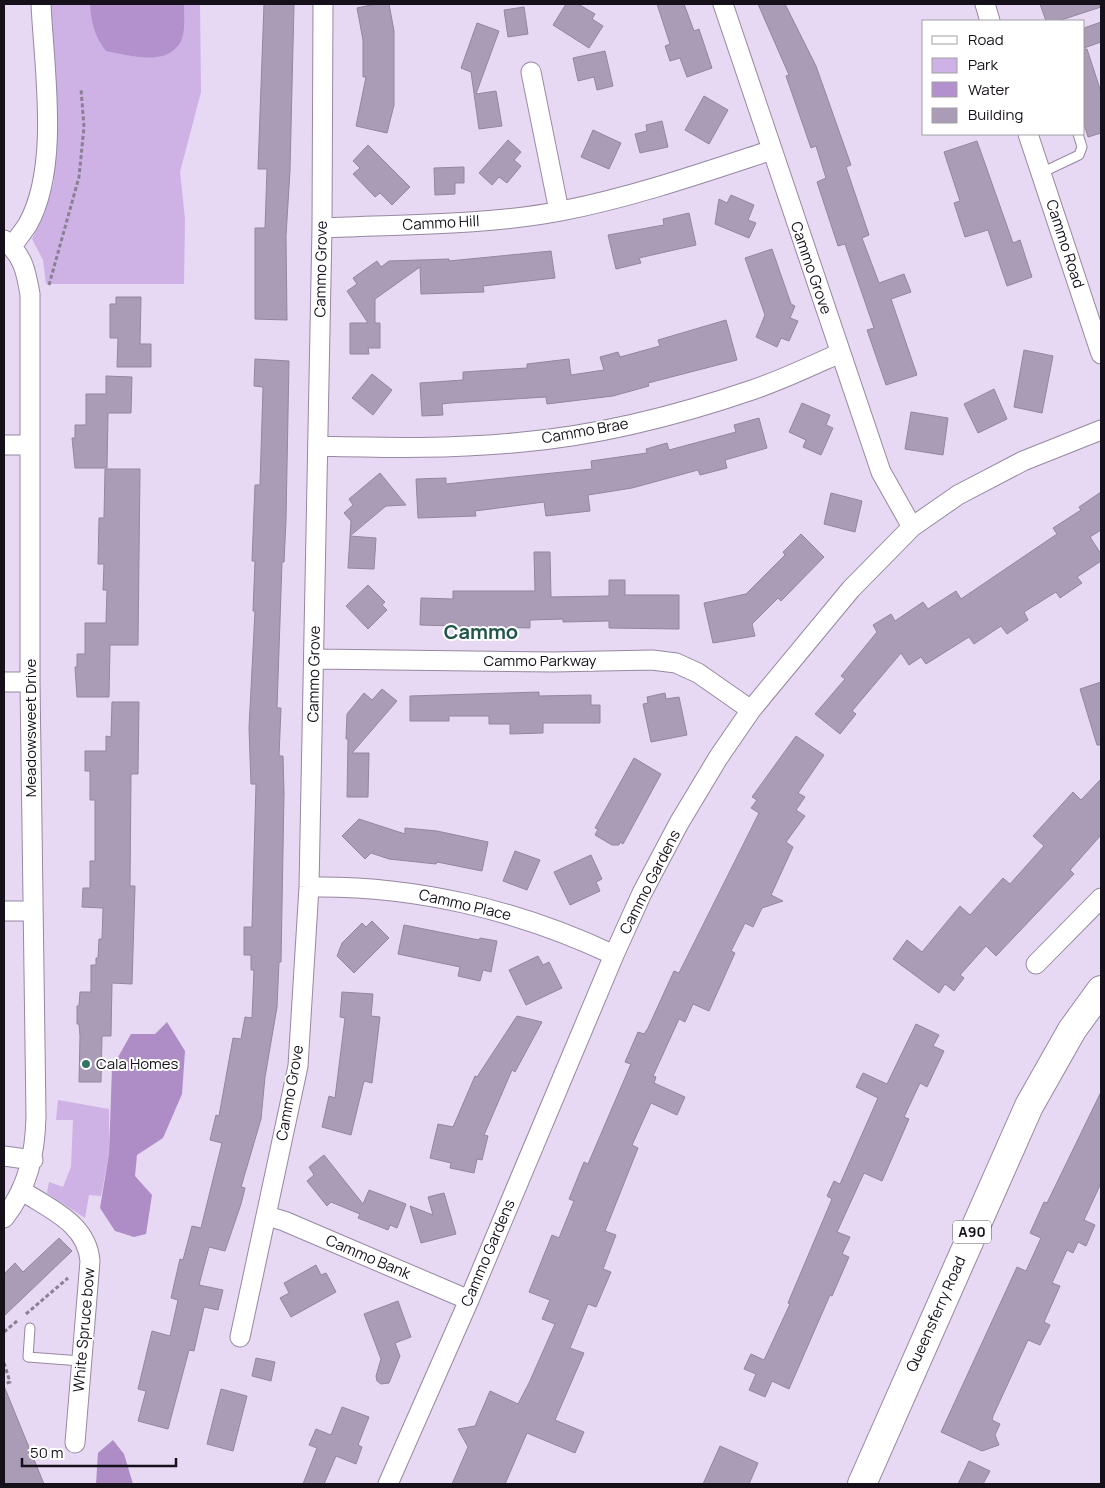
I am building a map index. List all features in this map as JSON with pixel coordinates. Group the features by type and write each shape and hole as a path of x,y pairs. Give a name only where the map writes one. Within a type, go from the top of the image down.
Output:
{"main road":[{"name":"Queensferry Road","path":"862,1484 1029,1106 1072,1030 1101,990"}],"street":[{"path":"8,243 28,224 44,178 47,133 42,4"},
{"name":"Cammo Grove","path":"240,1338 298,1066 309,887 315,660 322,228 323,4"},
{"name":"Cammo Grove","path":"723,4 881,472 912,527"},
{"path":"985,4 990,20"},
{"path":"532,72 559,211"},
{"name":"Cammo Road","path":"1028,135 1101,354"},
{"name":"Cammo Hill","path":"322,228 481,221 559,211 625,197 772,150"},
{"name":"Meadowsweet Drive","path":"4,1218 21,1190 33,1160 36,1117 30,682 30,294 25,265 8,243"},
{"name":"Cammo Brae","path":"318,446 452,446 523,442 586,433 670,414 753,390 840,353"},
{"name":"Cammo Gardens","path":"388,1484 469,1300 614,955 642,893 679,823 718,758 751,710 851,589 912,527 958,495 1023,461 1101,430"},
{"path":"4,446 29,445"},
{"name":"Cammo Parkway","path":"315,660 553,662 652,660 676,663 698,673 751,710"},
{"path":"4,682 30,682"},
{"name":"Cammo Place","path":"309,887 410,892 445,899 557,930 614,955"},
{"path":"1036,964 1101,898"},
{"path":"4,911 32,911"},
{"path":"4,1156 33,1160"},
{"name":"White Spruce bow","path":"21,1190 76,1226 84,1237 90,1260 75,1443"},
{"name":"Cammo Bank","path":"267,1216 284,1221 469,1300"}],"lane":[{"path":"1041,173 1079,155 1082,147 1078,135"},
{"path":"30,1328 28,1357 81,1361"}],"path":[{"path":"47,293 62,230 79,177 84,127 81,89"},
{"path":"30,1328 26,1313 90,1260"},
{"path":"4,1363 10,1382 4,1384"}],"green space":[{"path":"51,4 200,4 201,92 180,172 185,219 184,284 46,284 43,260 32,239 45,212 54,181"},
{"path":"58,1100 109,1109 109,1154 101,1196 89,1195 85,1218 47,1193 49,1182 63,1187 71,1167 73,1120 56,1120"}],"shaded area":[{"path":"167,1022 185,1051 182,1094 163,1138 137,1155 135,1176 152,1195 146,1234 134,1237 115,1231 100,1208 109,1154 112,1068 131,1034 155,1034"},
{"path":"113,1440 124,1454 133,1484 96,1484 98,1453"}],"water":[{"path":"90,4 184,4 182,39 173,50 165,55 156,57 136,57 106,51 94,29"}],"building":[{"path":"264,4 294,4 290,170 286,236 287,320 255,319 255,228 265,228 267,169 258,169"},
{"path":"376,4 389,4 394,31 394,105 387,133 356,126 366,77 363,77 363,40 357,8"},
{"path":"566,4 578,4 595,14 592,19 603,26 589,48 553,25"},
{"path":"657,4 684,4 694,31 699,29 712,68 687,77 680,58 670,61 665,46 670,44"},
{"path":"758,4 785,4 816,66 851,165 846,167 869,235 862,238 879,283 904,274 911,292 891,299 917,375 886,385 867,330 874,328 845,244 838,246 817,182 826,178 816,146 811,148 786,76 789,75"},
{"path":"1040,4 1100,4 1101,7 1061,20 1046,20"},
{"path":"524,7 528,34 508,37 504,10"},
{"path":"1101,22 1101,42 1085,48 1085,28"},
{"path":"477,23 499,31 476,94 496,91 502,126 479,129 471,72 461,68"},
{"path":"1085,49 1087,49 1101,92 1101,133 1088,137 1085,127"},
{"path":"605,51 613,86 597,90 594,77 578,81 573,58"},
{"path":"704,96 728,110 709,144 685,130"},
{"path":"662,121 668,147 640,153 635,134 647,131 646,125"},
{"path":"593,130 621,143 609,169 581,157"},
{"path":"508,140 521,152 514,160 521,166 507,183 499,177 492,185 479,173"},
{"path":"977,141 1013,243 1020,240 1032,277 1007,286 988,230 965,237 954,203 960,201 944,152"},
{"path":"368,145 410,187 392,205 380,193 375,197 353,174 360,168 353,161"},
{"path":"464,167 464,183 455,183 455,194 435,195 434,168"},
{"path":"731,195 754,205 748,220 756,223 749,238 715,224 719,199 727,203"},
{"path":"689,213 696,245 639,258 641,263 616,269 608,235 664,225 663,219"},
{"path":"772,249 791,304 795,306 790,318 798,321 789,341 781,338 777,347 756,337 765,315 745,258"},
{"path":"551,251 555,278 483,286 484,292 421,294 420,267 375,299 375,323 380,323 380,348 368,348 369,354 350,354 350,323 368,323 347,291 357,284 353,278 377,261 381,267 389,261 449,259 449,261"},
{"path":"116,297 141,297 140,344 151,344 151,367 117,367 118,338 110,338 110,304 116,304"},
{"path":"726,320 737,360 648,383 649,386 613,396 547,404 546,397 450,403 442,404 443,415 422,416 420,383 463,380 463,372 527,368 527,364 569,359 571,375 604,370 600,357 618,352 620,357 660,346 658,340"},
{"path":"1024,350 1053,356 1042,413 1014,407"},
{"path":"255,359 289,361 286,520 284,562 282,562 277,708 281,708 279,756 283,756 284,793 281,962 279,962 277,1007 265,1077 261,1119 241,1187 245,1188 241,1204 225,1251 209,1247 199,1285 223,1290 218,1310 204,1307 194,1351 189,1350 168,1429 138,1421 146,1391 138,1389 152,1331 170,1336 178,1300 171,1298 180,1259 183,1260 192,1226 201,1228 222,1143 210,1140 216,1115 219,1116 233,1038 241,1039 245,1017 252,1018 254,970 251,970 251,955 244,955 244,927 252,927 256,784 251,784 249,728 255,611 253,611 255,561 252,561 255,485 260,485 263,387 254,386"},
{"path":"372,374 392,390 373,415 352,398"},
{"path":"106,376 132,377 131,413 108,413 107,468 75,468 72,438 75,438 75,425 86,425 86,394 106,394"},
{"path":"994,389 1007,419 978,433 964,404"},
{"path":"802,403 830,415 826,425 833,428 821,455 803,447 806,440 789,432"},
{"path":"911,412 948,418 943,455 905,449"},
{"path":"759,418 767,448 725,460 727,468 700,475 698,470 632,488 588,495 590,511 546,516 544,502 475,511 476,516 418,518 416,479 446,478 446,484 592,469 591,461 647,453 646,449 667,443 669,450 736,432 734,425"},
{"path":"105,469 140,469 138,645 110,645 109,697 77,697 75,667 77,667 77,654 85,654 85,623 106,623 107,590 103,590 104,564 98,564 99,518 104,518"},
{"path":"380,473 406,505 386,506 350,536 351,521 344,513 353,505 349,499"},
{"path":"1101,492 1101,530 1090,537 1101,554 1101,561 1077,577 1082,583 1060,598 1056,592 1024,612 1028,620 1007,634 1001,626 974,644 969,637 926,664 921,657 909,665 901,653 852,711 856,714 840,734 815,714 845,679 841,676 877,632 873,625 891,614 895,621 923,602 928,609 956,591 961,599 1057,534 1053,528 1081,510 1079,507"},
{"path":"831,493 862,501 855,532 824,524"},
{"path":"801,534 824,557 781,601 778,598 752,624 755,636 713,643 704,603 746,594 785,555 783,552"},
{"path":"350,536 376,538 374,569 348,568"},
{"path":"534,552 550,552 551,597 609,596 609,580 625,580 625,595 679,595 679,629 609,628 609,621 563,622 563,619 530,620 530,628 420,625 421,598 453,599 453,591 535,591"},
{"path":"368,585 385,602 382,605 387,610 368,629 346,606"},
{"path":"1101,682 1101,745 1097,745 1080,689"},
{"path":"382,689 397,701 352,753 369,753 368,797 347,797 347,714 364,693 372,700"},
{"path":"539,692 539,696 591,695 591,705 600,705 600,723 543,723 543,733 510,734 510,724 489,724 489,716 449,716 449,721 410,721 410,696"},
{"path":"665,693 666,699 679,697 687,735 651,742 643,704 648,703 647,697"},
{"path":"112,702 139,702 138,774 131,774 130,886 135,886 132,984 112,983 111,1036 102,1036 101,1082 79,1082 80,1036 79,1024 77,1024 77,1006 79,1006 80,992 91,992 91,965 96,965 99,939 102,939 103,908 82,907 83,888 90,888 90,861 95,861 95,800 90,800 90,771 85,771 85,751 106,751 106,736 111,737"},
{"path":"796,736 824,755 798,793 805,797 796,810 805,816 786,842 793,847 771,895 783,901 762,908 753,927 745,923 731,951 735,953 709,1011 693,1004 685,1022 679,1019 653,1076 656,1077 654,1083 685,1097 677,1115 651,1103 632,1145 638,1148 605,1231 616,1235 603,1269 611,1272 596,1307 588,1304 570,1348 584,1353 555,1420 584,1432 575,1453 527,1433 505,1484 452,1484 468,1447 458,1429 475,1426 490,1391 518,1404 529,1383 555,1324 542,1319 550,1300 529,1292 552,1235 559,1238 574,1201 569,1199 584,1162 588,1164 631,1064 625,1062 638,1032 644,1034 674,971 679,973 759,813 751,808 757,800 752,797"},
{"path":"634,758 661,774 623,844 620,842 619,845 612,845 595,835 598,829 595,828"},
{"path":"1101,779 1101,835 1070,870 1074,874 996,956 986,946 960,975 964,978 954,991 945,984 939,993 893,959 907,940 922,952 960,906 970,915 1003,878 1010,884 1044,846 1033,836 1073,792 1081,800"},
{"path":"359,819 405,834 405,828 437,831 488,842 482,871 437,862 436,864 389,859 371,853 365,859 342,836"},
{"path":"515,851 540,860 527,890 503,881"},
{"path":"591,855 602,879 596,882 600,891 570,905 554,872"},
{"path":"372,921 389,938 354,973 337,956 342,943 362,923 366,927"},
{"path":"404,925 479,940 480,938 497,941 491,972 483,970 480,981 458,976 460,967 398,954"},
{"path":"538,956 543,965 549,962 562,988 526,1005 509,970"},
{"path":"342,992 373,994 371,1016 380,1017 372,1083 364,1081 351,1135 322,1127 329,1096 335,1098 345,1018 340,1017"},
{"path":"517,1016 542,1022 515,1072 512,1070 484,1135 488,1136 482,1160 477,1159 474,1173 450,1168 451,1163 430,1158 438,1124 453,1127 475,1076 477,1077"},
{"path":"916,1024 939,1035 933,1046 944,1051 927,1087 920,1083 904,1117 909,1119 882,1181 864,1173 837,1232 850,1237 842,1254 849,1257 832,1296 830,1295 789,1389 772,1381 765,1397 749,1390 756,1374 744,1369 751,1354 764,1360 790,1304 788,1303 832,1199 827,1196 834,1181 840,1184 878,1098 856,1087 863,1073 887,1084"},
{"path":"1101,1092 1101,1183 1084,1220 1095,1225 1086,1246 1078,1242 1073,1253 1067,1250 1052,1283 1060,1286 1044,1322 1050,1325 1040,1345 1028,1340 993,1416 992,1420 1000,1424 995,1435 999,1445 982,1451 941,1432 1017,1267 1026,1271 1041,1238 1030,1233 1044,1202 1047,1203"},
{"path":"324,1155 363,1204 369,1190 406,1204 397,1228 390,1225 388,1230 358,1218 360,1214 331,1202 327,1206 307,1181 314,1175 309,1167"},
{"path":"444,1193 456,1234 421,1243 410,1206 433,1215 428,1197"},
{"path":"59,1238 72,1251 4,1316 4,1274 15,1263 23,1272"},
{"path":"316,1265 321,1275 326,1273 336,1292 291,1317 280,1298 289,1293 284,1283"},
{"path":"398,1301 411,1337 395,1343 400,1356 389,1383 381,1384 377,1381 376,1376 381,1359 364,1314"},
{"path":"256,1358 275,1362 271,1381 252,1376"},
{"path":"4,1386 44,1484 4,1484"},
{"path":"221,1389 247,1396 233,1451 207,1444"},
{"path":"342,1407 369,1417 358,1445 362,1447 356,1464 336,1456 324,1484 303,1484 317,1448 309,1445 316,1429 331,1435"},
{"path":"720,1446 758,1463 749,1484 703,1484"},
{"path":"969,1461 990,1471 983,1484 958,1484"}],"place":[{"name":"Cala Homes","path":"86,1064"}],"district":[{"name":"Cammo","path":"481,632"}]}
